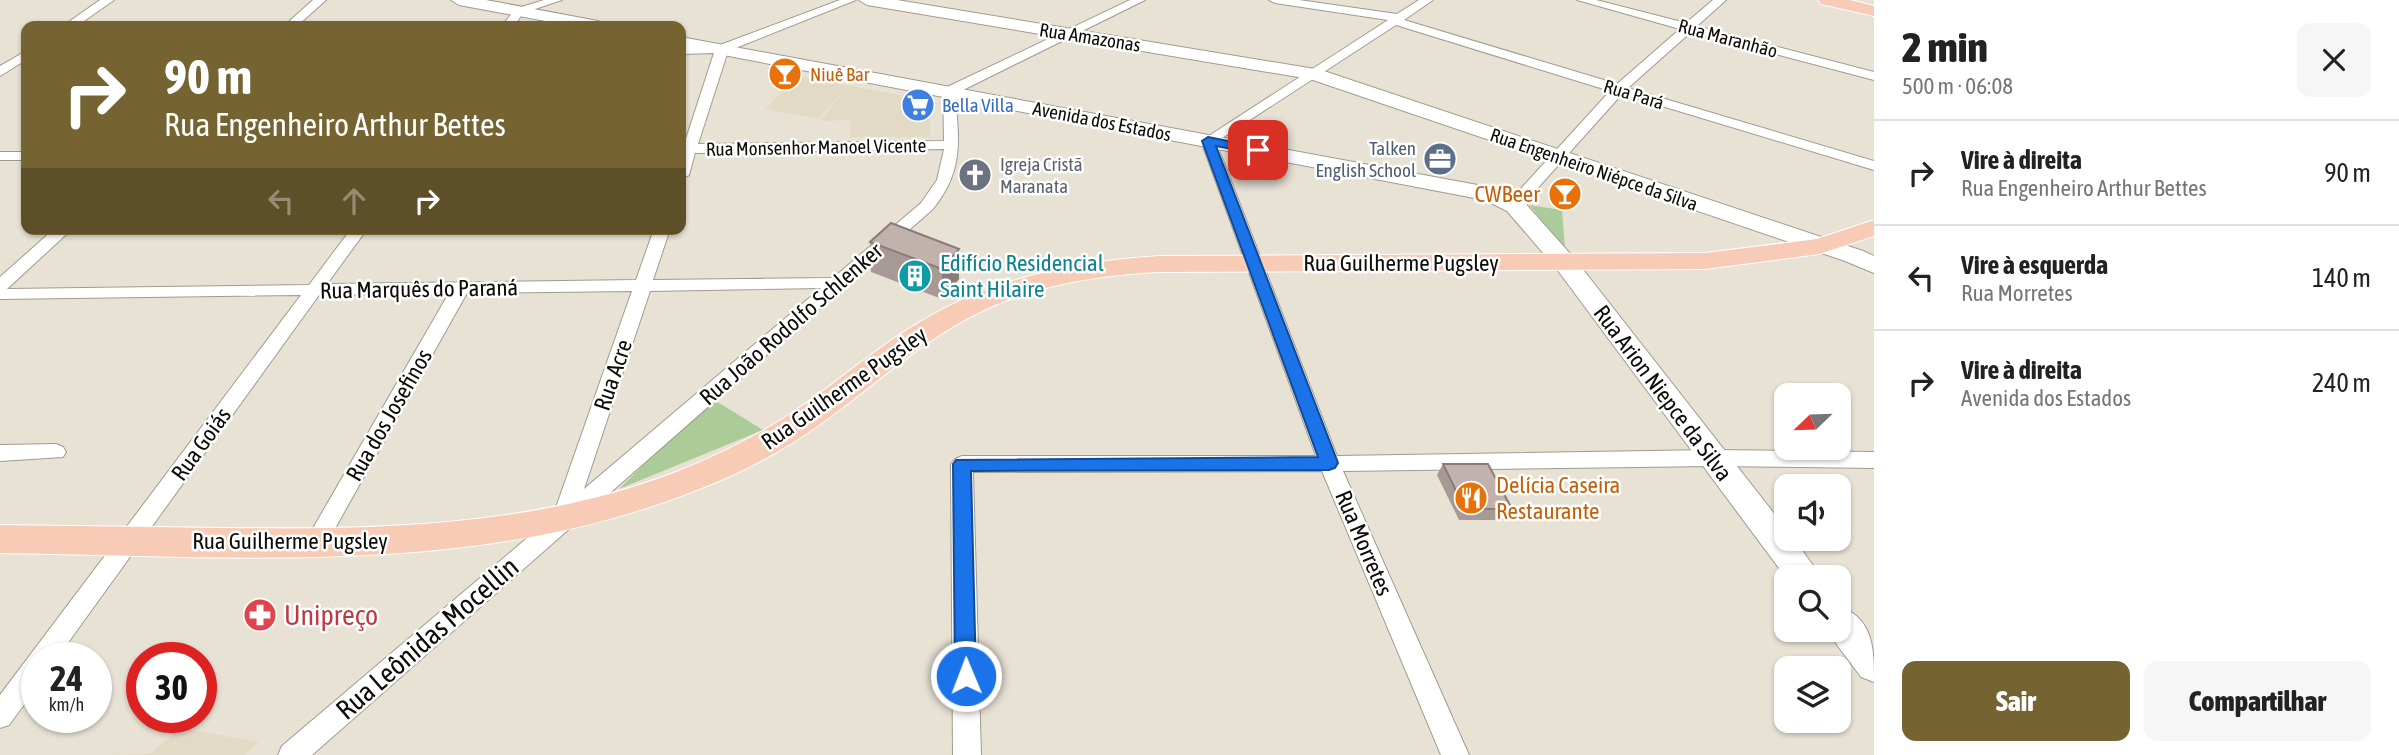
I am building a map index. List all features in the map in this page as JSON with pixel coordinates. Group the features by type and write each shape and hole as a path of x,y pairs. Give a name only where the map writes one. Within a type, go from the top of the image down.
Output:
{"main road":[{"path":"1827,0 1874,11"},
{"name":"Rua Guilherme Pugsley","path":"0,539 316,542 443,539 563,521 673,486 747,454 805,419 942,321 1009,290 1093,269 1160,264 1705,261 1819,246 1874,227"}],"street":[{"path":"76,21 108,0"},
{"path":"296,21 320,0"},
{"path":"459,0 572,21"},
{"path":"512,21 519,11 556,0"},
{"path":"686,50 722,50 850,0"},
{"name":"Rua Amazonas","path":"867,0 1314,74"},
{"path":"948,92 1139,0"},
{"name":"Rua Pará","path":"1275,0 1396,20 1874,166"},
{"path":"1208,141 1427,0"},
{"name":"Rua Maranhão","path":"1583,0 1874,76"},
{"path":"1519,210 1518,201 1619,89 1720,0"},
{"name":"Avenida dos Estados","path":"686,43 1490,194 1505,199 1519,210"},
{"path":"686,145 722,50"},
{"path":"0,57 21,56"},
{"path":"0,72 21,59"},
{"name":"Rua Engenheiro Niépce da Silva","path":"1314,74 1874,266"},
{"name":"Rua João Rodolfo Schlenker","path":"563,521 935,197 947,179 951,145 948,92"},
{"name":"Rua Morretes","path":"1208,141 1329,463 1455,755"},
{"name":"Rua Monsenhor Manoel Vicente","path":"686,148 951,145"},
{"path":"0,156 21,156"},
{"name":"Rua Arion Niepce da Silva","path":"1519,210 1564,263 1795,565"},
{"path":"0,286 57,235"},
{"name":"Rua Goiás","path":"55,642 355,235"},
{"name":"Rua Acre","path":"563,521 660,235"},
{"name":"Rua Marquês do Paraná","path":"0,294 838,283"},
{"name":"Rua dos Josefinos","path":"316,542 461,288"},
{"path":"0,453 56,453"},
{"path":"967,755 962,464 1712,458 1874,460"},
{"name":"Rua Leônidas Mocellin","path":"292,755 563,521"},
{"path":"1851,636 1874,666"},
{"path":"0,716 21,688"}],"shaded area":[{"path":"798,76 931,101 930,137 850,137 851,120 820,121 846,89 818,119 765,109"},
{"path":"175,733 209,733 259,742 245,755 103,755 150,754"}],"green space":[{"path":"1529,205 1562,210 1565,248"},
{"path":"711,398 763,430 619,489"}],"building":[{"path":"891,223 959,249 942,269 870,242"},
{"path":"1443,464 1488,464 1512,509 1465,509"}],"place":[{"name":"Niuê Bar","path":"785,74"},
{"name":"Bella Villa","path":"918,105"},
{"name":"Talken English School","path":"1440,159"},
{"name":"Igreja Cristã Maranata","path":"975,175"},
{"name":"CWBeer","path":"1565,194"},
{"name":"Edifício Residencial Saint Hilaire","path":"915,276"},
{"name":"Delícia Caseira Restaurante","path":"1471,498"},
{"name":"Unipreço","path":"260,615"}],"route":[{"path":"966,676 962,464 1329,463 1208,141 1258,150"}]}
